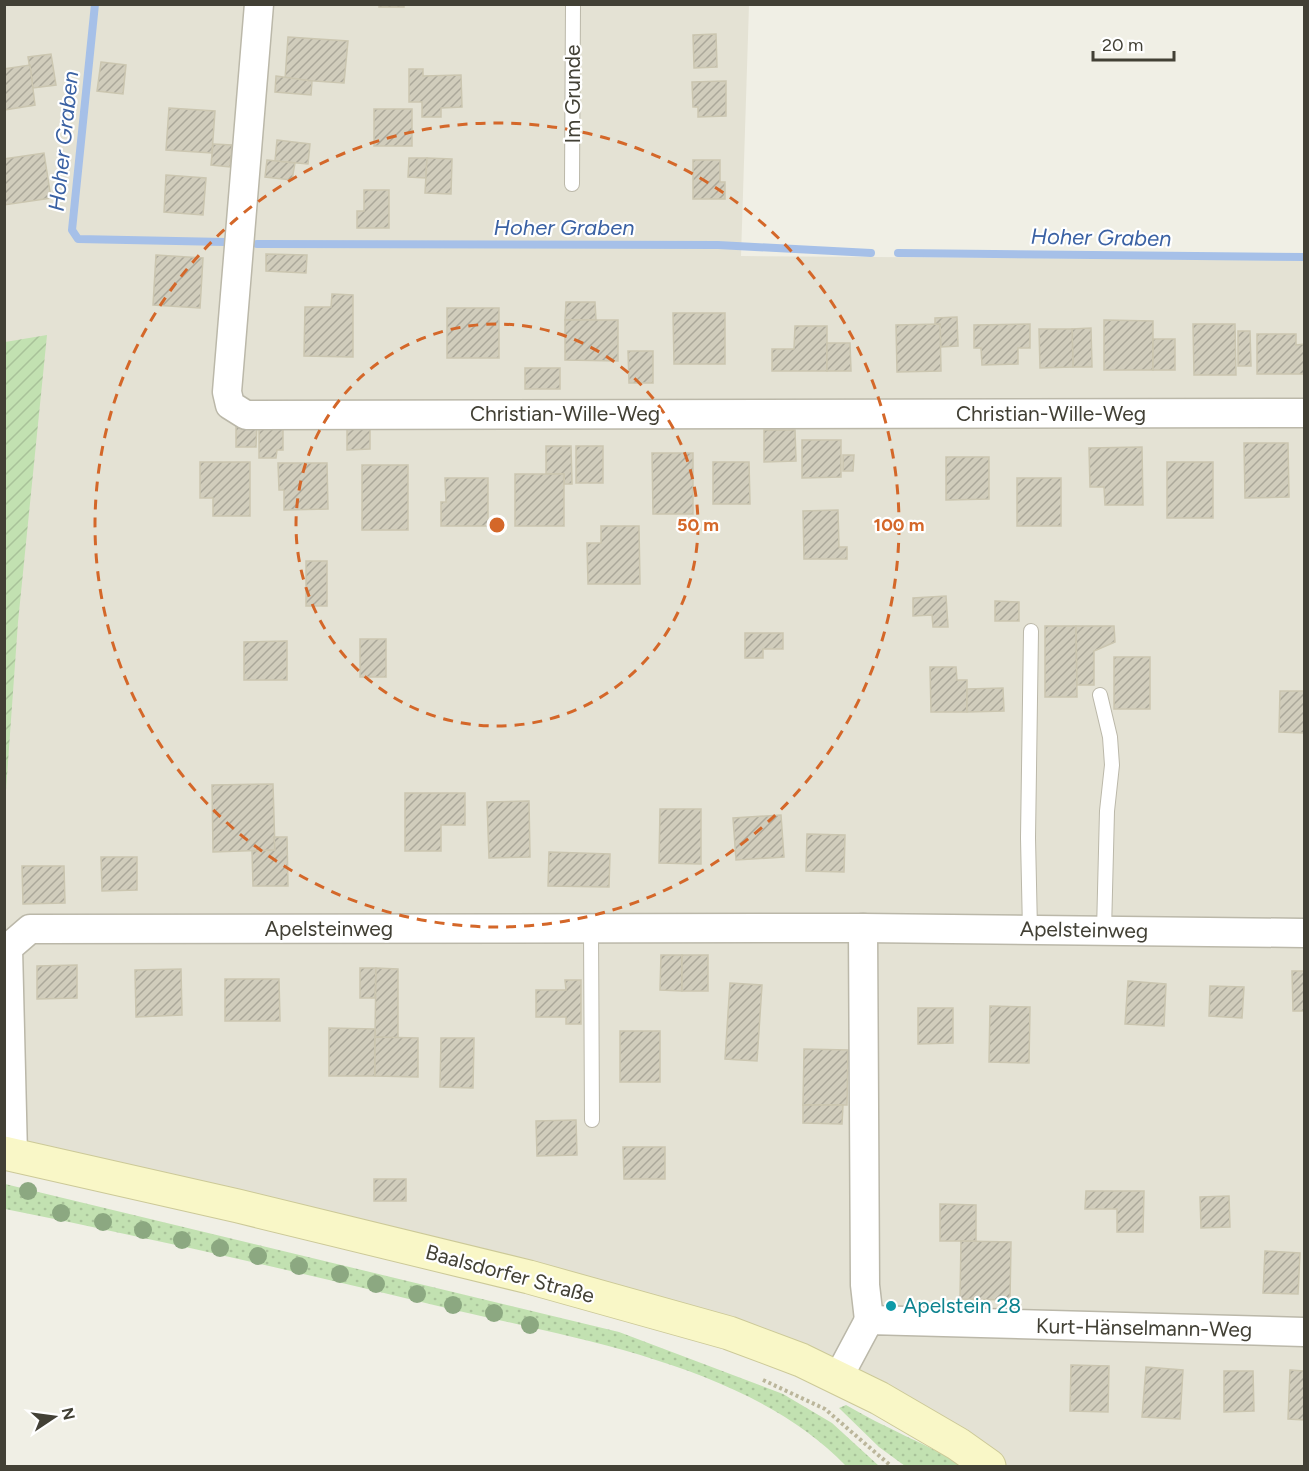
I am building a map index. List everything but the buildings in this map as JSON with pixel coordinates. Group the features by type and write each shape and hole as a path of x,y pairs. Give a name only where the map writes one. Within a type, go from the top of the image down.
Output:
{"main road":[{"name":"Baalsdorfer Straße","path":"9,1154 238,1206 529,1277 729,1333 801,1360 879,1398 958,1444 989,1467"}],"street":[{"name":"Christian-Wille-Weg","path":"260,4 227,392 230,405 246,415 1305,413"},
{"name":"Apelsteinweg","path":"9,1154 8,948 30,929 863,928 1305,933"},
{"path":"838,1378 868,1320 865,1285 863,928"},
{"name":"Kurt-Hänselmann-Weg","path":"868,1320 1305,1332"}],"lane":[{"name":"Im Grunde","path":"572,184 573,4"},
{"path":"1030,930 1028,838 1031,631"},
{"path":"1100,695 1110,737 1112,765 1107,811 1104,931"},
{"path":"591,928 592,1120"}],"shaded area":[{"path":"4,5 749,5 741,256 1304,260 1304,1466 989,1466 801,1360 5,1152"}],"green space":[{"path":"47,335 18,622 5,804 5,342"},
{"path":"5,1184 619,1332 783,1394 832,1423 879,1466 846,1466 805,1431 759,1402 709,1379 655,1360 545,1330 114,1231 5,1209"},
{"path":"846,1405 965,1466 905,1466 879,1447 839,1408"}],"waterway":[{"name":"Hoher Graben","path":"95,4 72,230 78,239 225,242"},
{"name":"Hoher Graben","path":"257,244 718,245 871,253"},
{"name":"Hoher Graben","path":"898,253 1304,257"}],"place":[{"name":"Apelstein 28","path":"891,1306"}]}
